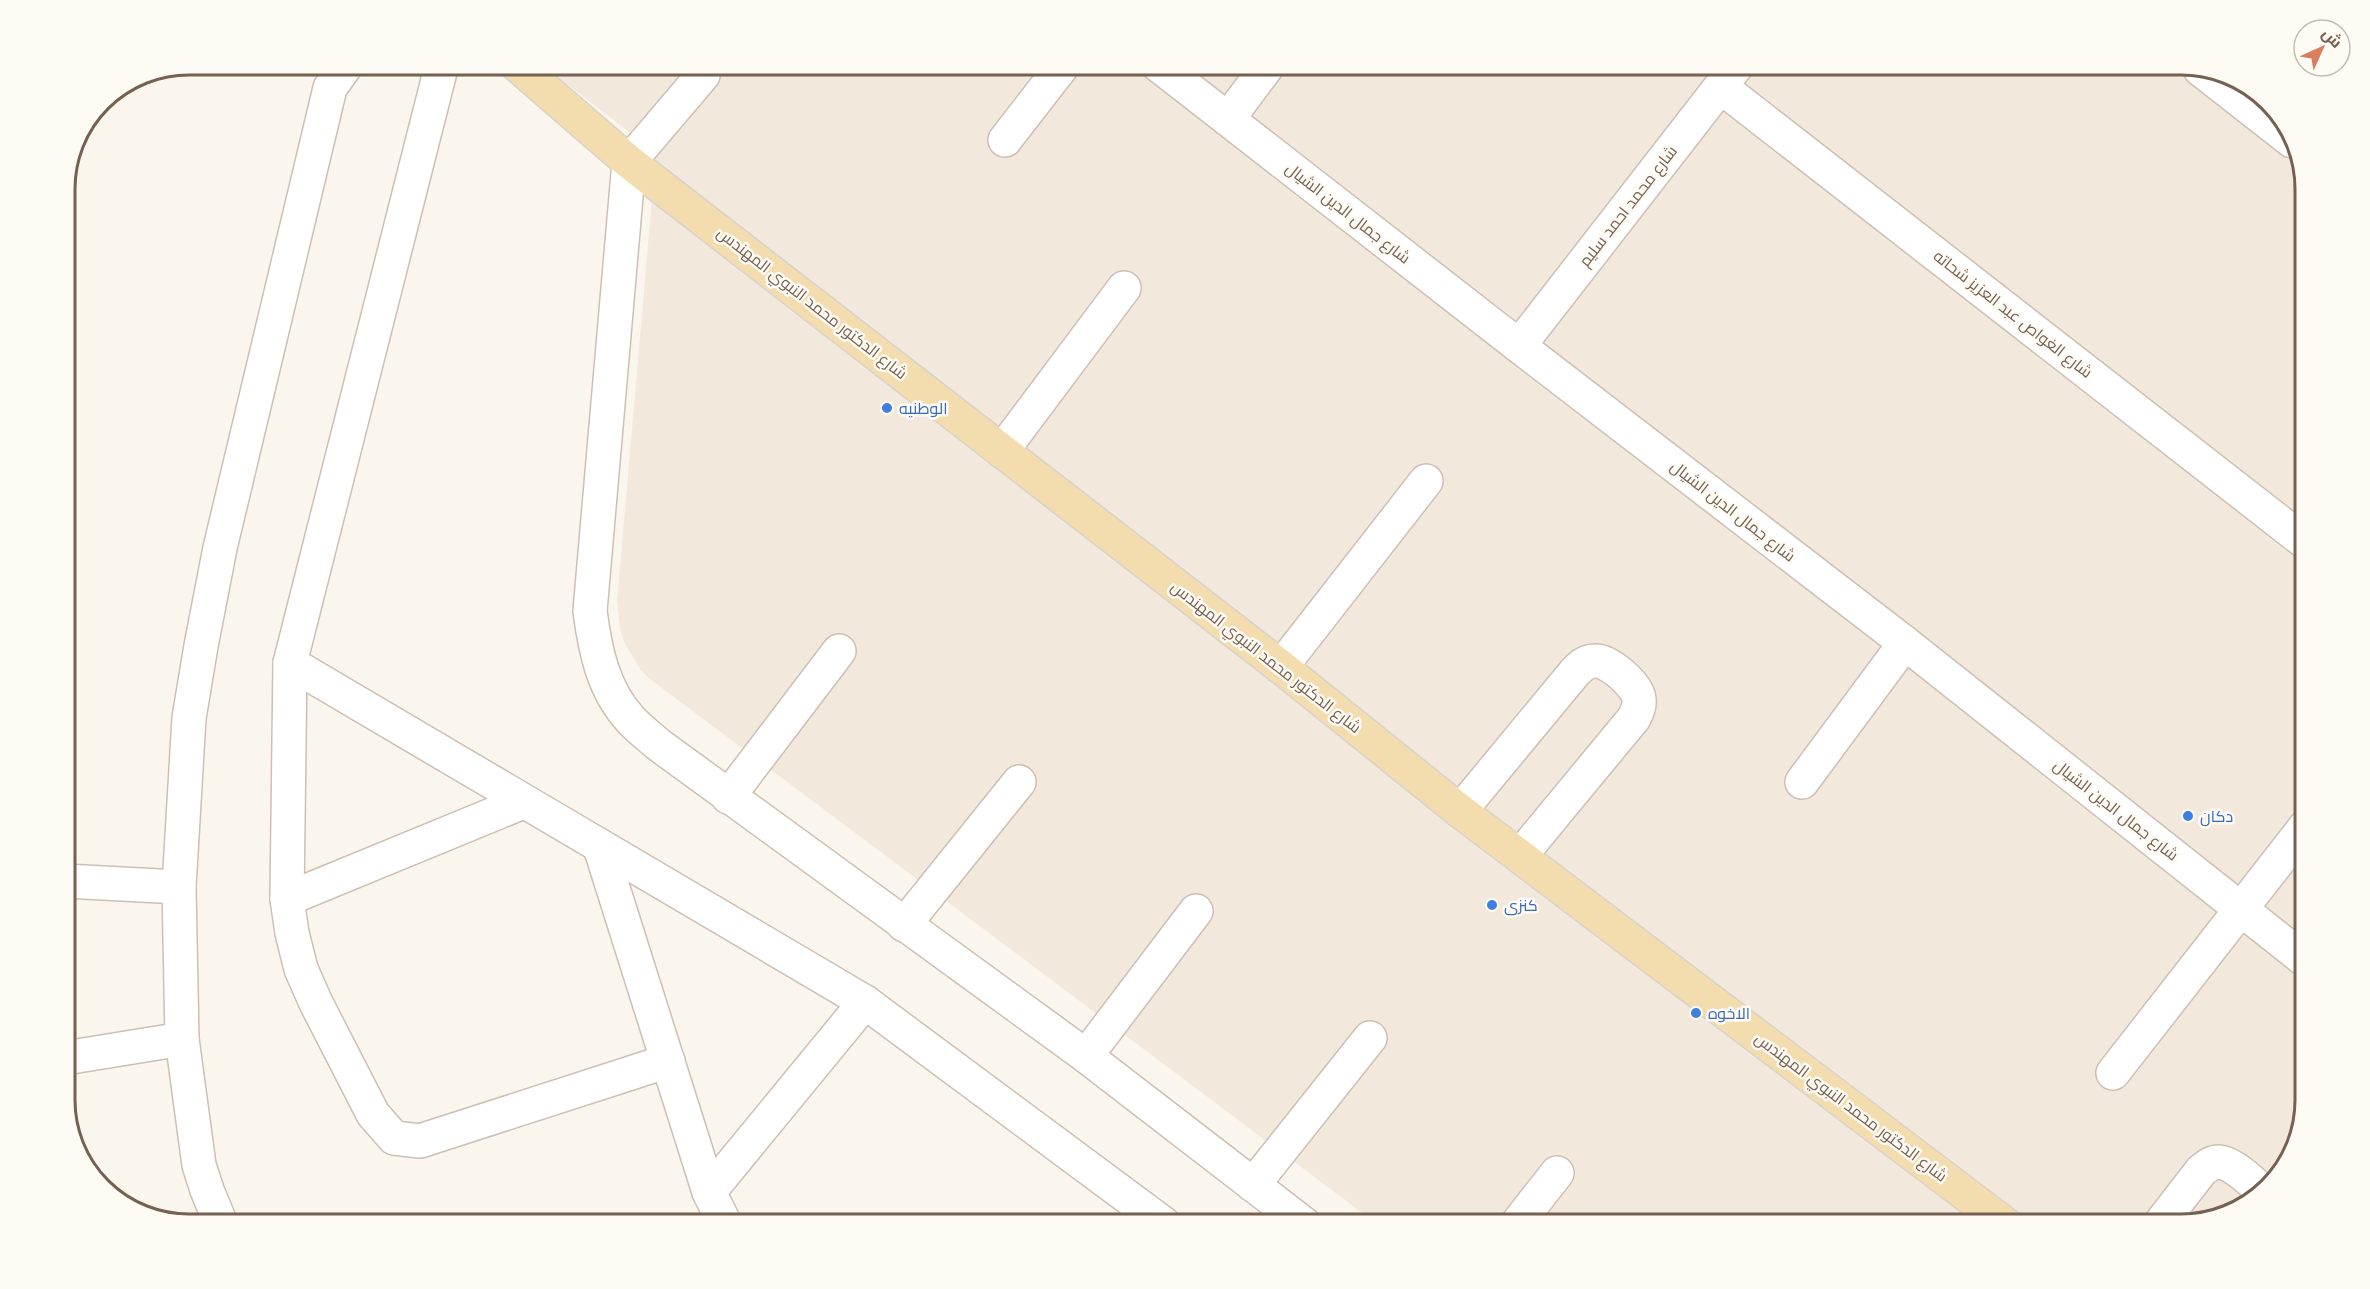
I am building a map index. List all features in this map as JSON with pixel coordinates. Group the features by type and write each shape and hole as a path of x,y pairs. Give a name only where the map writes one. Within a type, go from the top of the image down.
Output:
{"main road":[{"name":"شارع الدكتور محمد النبوي المهندس","path":"532,75 629,162 1281,667 1461,811 1992,1214"}],"street":[{"path":"217,1214 199,1165 182,1039 179,887 189,718 220,548 332,75"},
{"path":"439,75 290,663 287,899 292,933 301,969 316,1003 373,1114 394,1138 420,1141 668,1061"},
{"path":"703,75 629,162 590,611 595,650 608,686 630,719 659,745 1086,1056 1291,1214"},
{"path":"1005,140 1055,75"},
{"name":"شارع جمال الدين الشيال","path":"1171,75 1905,643 2295,952"},
{"path":"1228,119 1261,75"},
{"name":"شارع محمد احمد سليم","path":"1519,346 1729,76"},
{"name":"شارع الغواص عبد العزيز شحاته","path":"1729,76 2295,534"},
{"path":"2214,80 2278,130"},
{"path":"1002,451 1124,288"},
{"path":"1281,667 1426,481"},
{"path":"1802,782 1905,643"},
{"path":"728,797 839,651"},
{"path":"1461,811 1580,668 1596,660 1608,664 1636,688 1640,698 1639,708 1634,718 1520,856"},
{"path":"290,663 864,1002 1150,1214"},
{"path":"904,925 1019,782"},
{"path":"287,899 524,802"},
{"path":"2113,1073 2295,841"},
{"path":"600,847 709,1192 720,1214"},
{"path":"75,882 179,887"},
{"path":"1086,1056 1196,911"},
{"path":"709,1192 864,1002"},
{"path":"1253,1185 1370,1038"},
{"path":"75,1056 182,1039"},
{"path":"2168,1214 2209,1164 2219,1162 2229,1165 2255,1186"},
{"path":"1525,1214 1557,1173"}],"shaded area":[{"path":"557,75 2181,75 2211,79 2244,94 2267,114 2276,126 2289,152 2295,181 2295,1108 2289,1137 2276,1163 2256,1186 2238,1199 2211,1210 2181,1214 1364,1214 650,679 640,669 625,644 620,629 617,601 656,153"}],"place":[{"name":"الوطنيه","path":"887,408"},
{"name":"دكان","path":"2188,816"},
{"name":"كنزى","path":"1492,905"},
{"name":"الاخوه","path":"1696,1013"}]}
